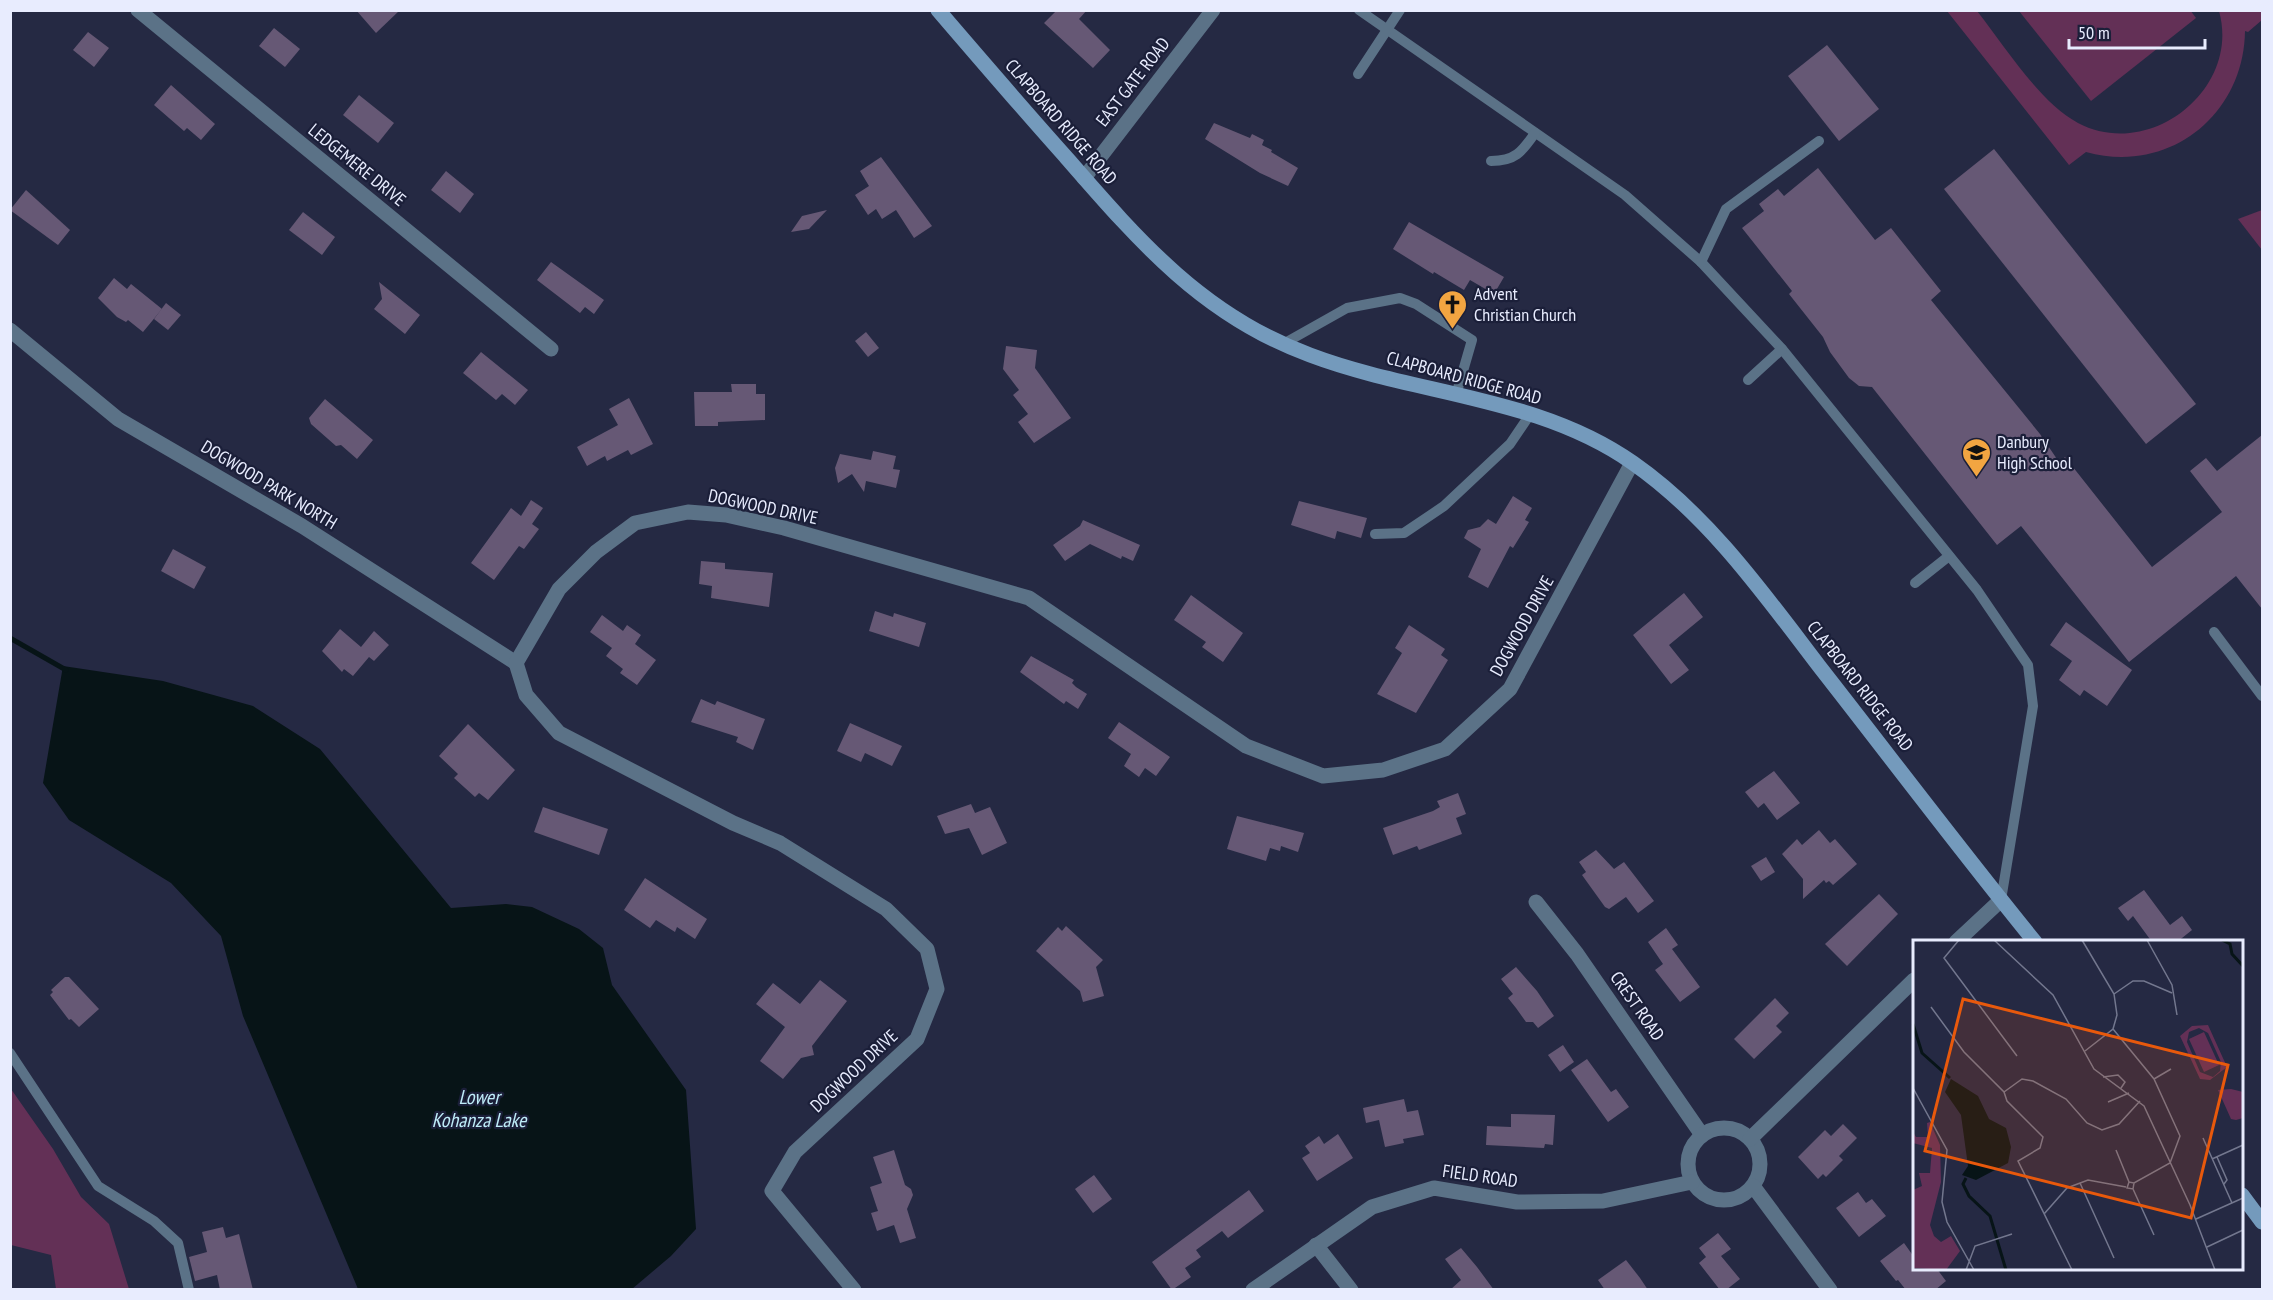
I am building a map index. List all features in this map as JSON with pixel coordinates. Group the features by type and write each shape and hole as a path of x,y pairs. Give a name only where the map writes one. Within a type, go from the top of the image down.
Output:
{"main road":[{"name":"CLAPBOARD RIDGE ROAD","path":"938,10 1156,259 1200,296 1251,330 1310,356 1531,413 1586,436 1632,463 1676,498 1750,577 2033,940"},
{"path":"2243,1197 2262,1222"}],"street":[{"name":"LEDGEMERE DRIVE","path":"138,10 551,349"},
{"name":"EAST GATE ROAD","path":"1084,178 1213,10"},
{"name":"DOGWOOD PARK NORTH","path":"10,330 118,419 302,526 516,663"},
{"name":"DOGWOOD DRIVE","path":"854,1290 772,1191 795,1152 917,1039 937,989 927,949 886,909 780,843 733,824 559,733 526,694 516,663 559,589 596,552 635,523 688,512 726,515 784,528 1029,598 1246,746 1323,776 1383,770 1445,750 1510,689 1632,463"},
{"path":"1958,940 2001,900"},
{"name":"CREST ROAD","path":"1536,902 1577,954 1702,1135"},
{"path":"1750,1139 1913,981"},
{"path":"1726,1128 1739,1131 1750,1139 1757,1149 1760,1162 1759,1175 1753,1186 1742,1196 1729,1200 1708,1196 1692,1182 1688,1170 1688,1157 1693,1145 1702,1135 1726,1128"},
{"name":"FIELD ROAD","path":"1253,1290 1372,1207 1434,1188 1517,1202 1603,1201 1692,1182"},
{"path":"1753,1186 1830,1290"},
{"path":"1316,1245 1351,1290"}],"lane":[{"path":"1359,10 1625,195 1701,262 1782,349 1977,590 2028,665 2033,706 2001,900"},
{"path":"1358,74 1388,32 1400,10"},
{"path":"1491,161 1506,161 1519,156 1535,133"},
{"path":"1701,262 1726,209 1819,141"},
{"path":"1283,344 1347,308 1400,298 1416,304 1472,340 1456,395"},
{"path":"1748,380 1782,349"},
{"path":"1375,534 1404,533 1444,506 1510,444 1531,413"},
{"path":"1915,583 1949,556"},
{"path":"2214,632 2262,696"},
{"path":"10,1053 98,1186 154,1221 178,1243 189,1290"}],"shaded area":[{"path":"2190,10 2196,18 2091,101 2019,11"},
{"path":"1947,11 1977,11 2023,72 2049,101 2078,123 2106,132 2134,132 2160,125 2184,110 2203,91 2216,67 2222,40 2219,11 2261,11 2262,20 2248,32 2245,31 2241,61 2231,89 2216,112 2196,132 2173,146 2146,155 2117,157 2086,152 2069,165"},
{"path":"2262,210 2262,250 2238,219"},
{"path":"11,1089 53,1149 81,1197 109,1224 129,1289 56,1289 51,1255 11,1245"}],"water":[{"name":"Lower Kohanza Lake","path":"63,666 163,681 253,706 320,749 451,908 506,904 532,907 579,929 603,948 612,985 686,1090 696,1229 671,1256 632,1289 358,1289 243,1016 221,936 171,883 69,820 43,783"}],"building":[{"path":"356,10 400,10 376,33"},
{"path":"1057,10 1087,10 1079,19 1110,50 1093,68 1044,23"},
{"path":"274,28 300,49 285,67 259,46"},
{"path":"88,32 109,48 94,67 73,50"},
{"path":"1827,45 1879,109 1839,141 1788,76"},
{"path":"171,85 215,124 201,140 187,128 184,131 154,105"},
{"path":"359,95 394,123 378,143 343,115"},
{"path":"1214,123 1250,138 1252,134 1264,140 1262,145 1298,168 1288,186 1260,173 1205,139"},
{"path":"1994,149 2196,404 2146,444 1944,189"},
{"path":"881,157 932,226 914,238 896,210 882,219 876,209 868,215 855,195 869,186 860,171"},
{"path":"1818,168 1875,240 1891,228 1941,291 1931,300 2040,434 2059,462 2065,457 2152,567 2222,512 2190,471 2206,458 2217,471 2262,435 2262,609 2236,576 2129,662 2021,526 1997,545 1872,387 1859,386 1849,378 1830,352 1823,337 1789,294 1792,291 1742,228 1764,211 1759,204 1778,189 1784,196"},
{"path":"446,171 474,194 460,213 431,190"},
{"path":"26,190 70,230 58,245 10,210"},
{"path":"827,210 809,229 791,232 802,216"},
{"path":"303,212 335,237 322,255 289,230"},
{"path":"1409,222 1504,277 1494,294 1470,280 1464,290 1393,249"},
{"path":"551,262 604,300 594,314 585,307 580,313 537,280"},
{"path":"114,278 127,289 131,284 162,309 143,332 128,320 126,322 117,317 98,298"},
{"path":"379,282 420,315 405,334 374,309 382,299"},
{"path":"166,303 181,315 168,330 154,319"},
{"path":"866,332 879,348 868,357 855,341"},
{"path":"1006,346 1037,350 1035,368 1071,418 1034,443 1018,422 1028,414 1013,395 1019,390 1003,369"},
{"path":"481,352 528,390 515,405 502,394 496,400 463,373"},
{"path":"731,384 756,384 756,394 765,394 765,420 718,422 718,426 695,426 694,392 732,392"},
{"path":"629,398 653,444 631,455 628,450 607,461 605,456 587,466 577,447 618,425 609,409"},
{"path":"325,399 373,440 357,459 341,445 336,446 311,424 309,418"},
{"path":"873,451 896,456 893,469 900,470 896,488 866,481 864,492 852,474 838,483 835,468 840,454 871,460"},
{"path":"1513,496 1532,508 1525,520 1529,522 1513,548 1510,546 1488,588 1468,577 1481,549 1464,538 1468,530 1480,527 1488,519 1496,524"},
{"path":"531,500 543,508 532,524 539,529 524,549 519,546 494,580 471,563 511,508 521,516"},
{"path":"1299,501 1367,518 1361,538 1337,531 1335,539 1291,525"},
{"path":"1083,520 1140,545 1133,561 1122,556 1121,559 1090,544 1065,561 1053,545 1080,526"},
{"path":"173,549 206,567 194,589 161,571"},
{"path":"701,561 725,563 725,569 773,573 769,607 711,598 712,586 699,584"},
{"path":"1684,593 1703,617 1669,645 1689,670 1671,684 1633,635"},
{"path":"1191,595 1243,633 1223,662 1202,647 1206,642 1174,620"},
{"path":"875,611 893,617 894,613 926,623 919,647 869,631"},
{"path":"602,615 623,631 627,625 641,635 635,644 656,660 637,685 620,673 623,669 606,656 612,648 590,632"},
{"path":"2066,622 2132,670 2107,706 2084,690 2080,696 2059,680 2072,661 2050,645"},
{"path":"1409,625 1445,649 1441,655 1448,660 1416,713 1377,694 1402,653 1395,648"},
{"path":"340,629 361,647 374,631 389,645 374,661 369,657 353,676 344,669 342,672 322,651"},
{"path":"1031,656 1074,680 1072,683 1087,694 1078,709 1066,701 1064,704 1020,672"},
{"path":"701,699 715,705 717,701 765,719 753,750 736,742 738,737 691,722"},
{"path":"1119,722 1170,757 1156,776 1145,768 1139,777 1124,766 1131,754 1108,738"},
{"path":"850,723 902,746 892,766 865,753 861,762 837,751"},
{"path":"468,724 515,770 488,800 479,793 475,797 454,778 458,774 439,756"},
{"path":"1774,771 1800,803 1777,820 1764,803 1758,808 1745,792"},
{"path":"1458,793 1466,814 1456,818 1462,834 1419,850 1417,846 1393,855 1383,828 1433,811 1440,807 1437,801"},
{"path":"971,804 975,813 990,807 1007,843 982,855 969,828 945,834 937,816"},
{"path":"543,807 608,829 599,855 534,832"},
{"path":"1237,816 1304,833 1298,852 1281,846 1280,851 1270,848 1266,861 1227,849"},
{"path":"1819,830 1830,843 1835,839 1857,864 1833,885 1824,880 1803,899 1803,879 1782,854 1797,839 1802,845"},
{"path":"1596,850 1614,869 1624,862 1654,901 1638,913 1626,897 1609,909 1605,907 1582,875 1586,872 1579,862"},
{"path":"1766,857 1775,872 1761,881 1751,866"},
{"path":"645,878 707,919 695,939 677,927 675,932 656,920 650,928 624,910"},
{"path":"2144,890 2170,925 2182,916 2192,930 2180,940 2151,940 2133,916 2128,921 2118,908"},
{"path":"1879,894 1898,914 1847,966 1825,944"},
{"path":"1066,926 1103,960 1096,967 1104,996 1083,1002 1080,991 1036,951 1058,927 1062,931"},
{"path":"1666,928 1678,945 1672,949 1700,987 1680,1002 1655,970 1663,964 1648,942"},
{"path":"1516,967 1537,991 1554,1016 1538,1028 1533,1022 1526,1022 1508,998 1513,994 1501,979"},
{"path":"65,977 69,977 99,1009 79,1027 71,1019 69,1020 50,995 53,992 51,990"},
{"path":"820,980 847,1001 812,1046 814,1055 801,1058 783,1079 760,1061 785,1027 756,1004 773,983 800,1004"},
{"path":"1775,998 1789,1013 1776,1026 1782,1032 1754,1059 1734,1039"},
{"path":"1563,1045 1574,1062 1560,1072 1548,1055"},
{"path":"1587,1059 1611,1092 1616,1089 1629,1107 1608,1122 1571,1070"},
{"path":"1404,1099 1407,1112 1418,1110 1424,1135 1403,1139 1404,1143 1385,1147 1379,1120 1366,1123 1363,1108"},
{"path":"1511,1114 1555,1115 1553,1145 1545,1144 1544,1148 1486,1145 1487,1126 1511,1127"},
{"path":"1843,1124 1857,1138 1839,1156 1843,1160 1826,1177 1823,1174 1818,1179 1798,1157 1825,1130 1831,1136"},
{"path":"1338,1134 1353,1158 1317,1181 1302,1158 1310,1153 1305,1146 1319,1136 1324,1144"},
{"path":"894,1150 905,1185 911,1189 913,1195 907,1209 916,1238 900,1243 894,1225 877,1231 871,1213 878,1211 870,1187 882,1183 873,1157"},
{"path":"1094,1175 1112,1199 1093,1213 1075,1189"},
{"path":"1249,1190 1264,1211 1228,1238 1222,1231 1196,1250 1201,1257 1185,1268 1191,1277 1172,1290 1152,1262"},
{"path":"1858,1192 1866,1203 1872,1199 1886,1216 1859,1237 1836,1208"},
{"path":"223,1227 226,1238 239,1234 253,1290 220,1290 217,1275 195,1281 189,1257 207,1252 202,1232"},
{"path":"1718,1233 1731,1249 1721,1256 1740,1279 1726,1290 1720,1290 1699,1263 1706,1257 1699,1248"},
{"path":"1904,1243 1913,1256 1913,1270 1938,1270 1946,1281 1935,1290 1906,1290 1880,1261"},
{"path":"1461,1248 1494,1290 1450,1290 1461,1280 1445,1259"},
{"path":"1626,1260 1648,1290 1605,1290 1598,1280"}],"waterway":[{"path":"10,638 66,670"}],"place":[{"name":"Advent Christian Church","path":"1453,330"},
{"name":"Danbury High School","path":"1976,478"}]}
